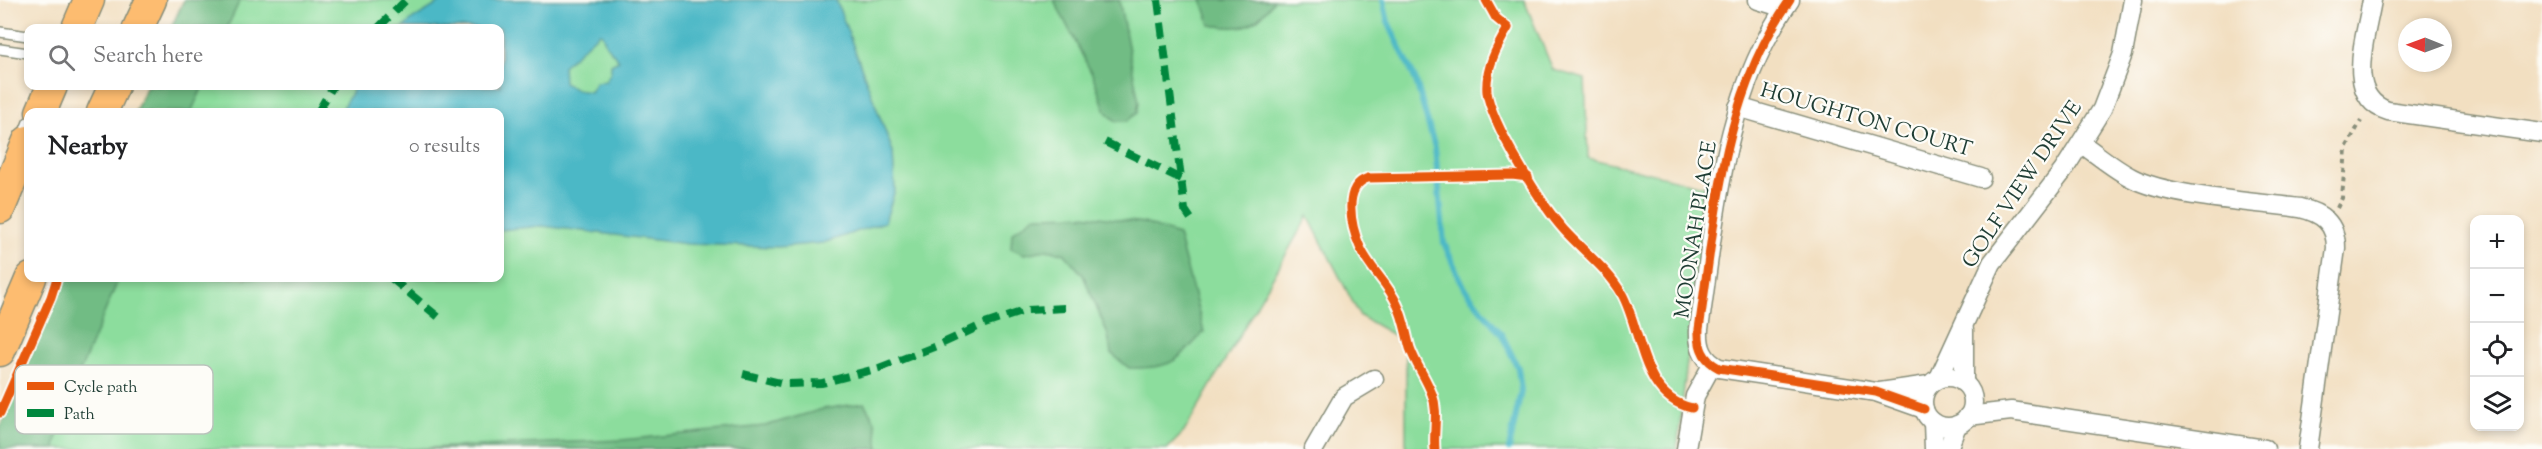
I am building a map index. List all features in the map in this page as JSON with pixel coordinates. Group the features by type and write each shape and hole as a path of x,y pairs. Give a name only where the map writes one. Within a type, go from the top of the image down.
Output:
{"main road":[{"path":"78,24 89,0"},
{"path":"140,24 151,0"},
{"path":"43,108 50,90"},
{"path":"104,108 112,90"},
{"path":"0,208 24,151"},
{"path":"0,351 30,282"}],"street":[{"path":"1758,0 1787,4"},
{"name":"GOLF VIEW DRIVE","path":"1934,382 1964,325 1992,263 2082,144 2102,109 2123,54 2133,0"},
{"path":"2373,0 2362,72 2364,92 2373,105 2388,111 2542,133"},
{"name":"MOONAH PLACE","path":"1713,365 1702,352 1699,329 1722,177 1737,107 1756,57 1787,4"},
{"name":"HOUGHTON COURT","path":"1737,107 1981,178"},
{"path":"2082,144 2132,178 2144,182 2184,192 2300,208 2315,212 2329,222 2336,238 2336,248 2308,449"},
{"name":"GOLF VIEW DRIVE","path":"1964,325 1967,388"},
{"path":"1686,449 1695,396 1713,365 1728,370 1876,392 1928,415 1940,426 2011,411"},
{"path":"1876,392 1952,377 1967,388 2011,411 2186,443 2265,449"},
{"path":"1314,449 1344,397 1374,379"},
{"path":"1934,382 1923,401 1934,449"},
{"path":"1948,449 1972,401 1967,388"}],"lane":[{"path":"0,32 24,35"},
{"path":"0,49 24,52"},
{"path":"35,108 42,90"},
{"path":"0,186 24,131"}],"path":[{"path":"2329,222 2342,198 2346,148 2361,121"}],"green space":[{"path":"184,0 1524,0 1553,70 1585,79 1588,158 1707,187 1677,449 1406,449 1406,342 1360,316 1308,216 1184,432 1167,449 0,449 0,427 15,392 15,434 213,434 213,365 27,365 62,282 504,282 504,108 137,108 145,90 504,90 504,24 173,24"},
{"path":"184,0 240,0 229,24 173,24"},
{"path":"1054,0 1119,0 1139,102 1137,113 1127,121 1116,121 1106,112 1093,76"},
{"path":"1202,0 1274,0 1254,22 1231,27 1210,25"},
{"path":"145,90 201,90 193,108 137,108"},
{"path":"1084,215 1144,223 1178,235 1204,332 1172,362 1154,367 1129,368 1111,353 1108,335 1083,275 1064,253 1046,250 1024,254 1011,248 1012,233 1035,216"},
{"path":"62,282 117,282 83,365 27,365"},
{"path":"15,392 15,434 58,434 55,449 0,449 0,427"},
{"path":"864,403 875,421 879,449 406,449 622,440 765,426 823,409"}],"water":[{"path":"444,0 836,0 893,152 895,190 885,222 823,243 778,247 687,244 542,226 504,230 504,108 342,108 353,90 504,90 504,24 407,24","holes":["599,33 602,34 606,45 619,60 611,64 611,71 606,81 596,82 590,92 577,90 564,83 563,66"]}],"waterway":[{"path":"1383,0 1388,22 1416,81 1435,148 1444,243 1464,288 1502,335 1518,368 1521,391 1509,449"}],"marked path":[{"path":"382,24 406,0"},
{"path":"1158,0 1185,210 1191,219"},
{"path":"320,108 331,90"},
{"path":"1105,142 1181,179"},
{"path":"396,282 442,320"},
{"path":"743,374 784,384 822,383 879,368 939,345 982,325 1027,310 1065,308"}],"cycle path":[{"path":"1486,0 1496,18 1508,28 1493,58 1487,83 1491,106 1507,143 1531,184 1564,230 1602,268 1622,294 1645,361 1662,391 1675,401 1692,408"},
{"path":"1790,0 1767,37 1749,76 1725,158 1717,201 1699,342 1705,357 1719,368 1876,392 1924,409"},
{"path":"1435,449 1435,408 1432,394 1410,348 1397,304 1364,255 1357,239 1351,208 1355,189 1360,182 1368,178 1512,175 1528,177"},
{"path":"21,365 56,282"},
{"path":"0,413 15,379"}]}
